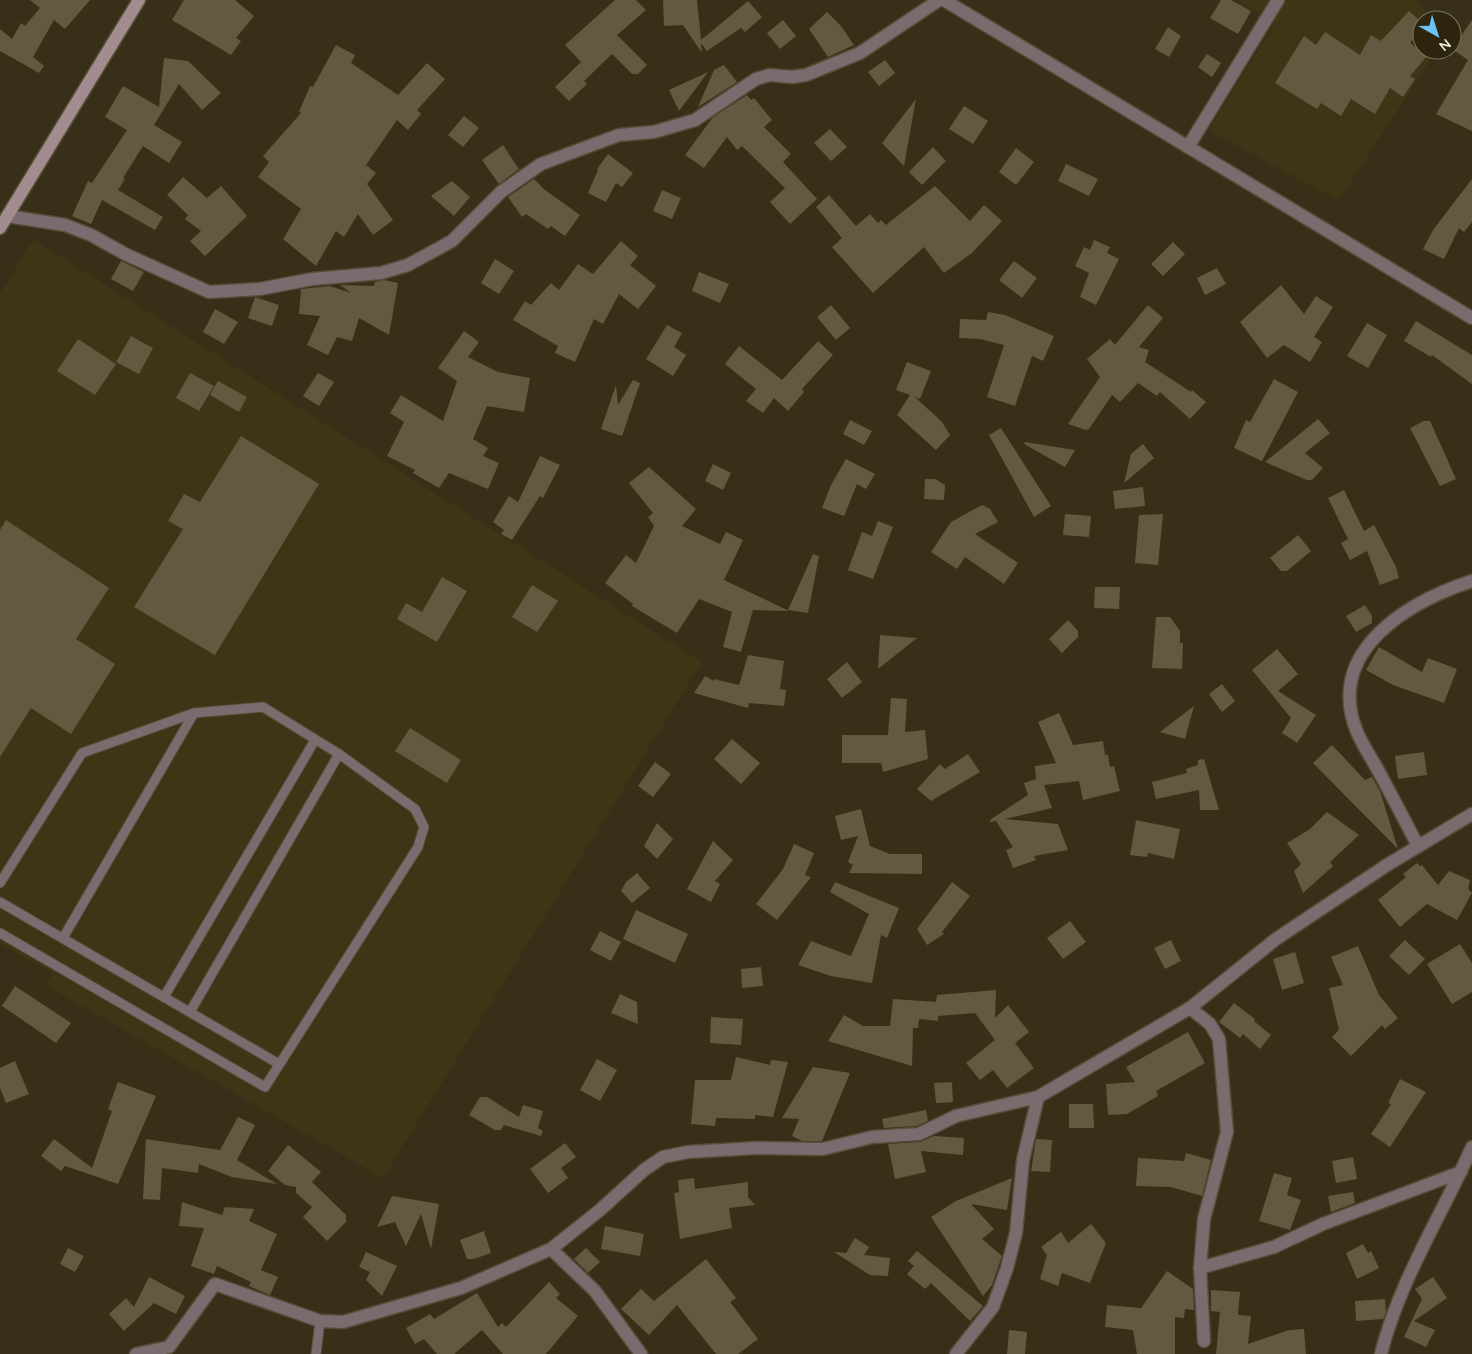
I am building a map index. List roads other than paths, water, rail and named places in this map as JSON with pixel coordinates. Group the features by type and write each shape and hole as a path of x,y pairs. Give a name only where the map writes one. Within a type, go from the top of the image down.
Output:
{"street":[{"path":"0,228 138,0"},
{"path":"7,216 65,225 91,235 127,255 209,292 260,289 312,280 381,273 408,265 452,241 501,192 540,164 619,135 654,132 695,120 756,79 770,75 792,77 806,75 860,53 938,0"},
{"path":"944,0 965,5 1188,147 1472,318"},
{"path":"1188,147 1278,0"},
{"path":"1418,846 1357,731 1349,698 1355,665 1374,637 1398,615 1449,588 1472,581"},
{"path":"136,1354 169,1347 215,1284 320,1321 343,1322 461,1288 551,1249 600,1210 644,1170 663,1157 688,1152 756,1148 823,1149 872,1137 919,1134 956,1116 1038,1097 1190,1008 1276,939 1418,846 1472,814"},
{"path":"1190,1008 1210,1024 1219,1039 1227,1132 1204,1219 1200,1268 1204,1341"},
{"path":"956,1354 993,1308 1007,1268 1016,1233 1023,1160 1038,1097"},
{"path":"1381,1354 1386,1334 1408,1281 1472,1147"},
{"path":"1200,1268 1274,1247 1373,1204 1461,1172"},
{"path":"551,1249 595,1291 642,1354"}],"lane":[{"path":"0,883 82,753 194,712 263,707 338,754 415,809 424,827 418,847 265,1087 0,933"},
{"path":"63,938 194,712"},
{"path":"164,997 315,740"},
{"path":"190,1012 338,754"},
{"path":"0,902 280,1064"},
{"path":"316,1354 320,1321"}]}
